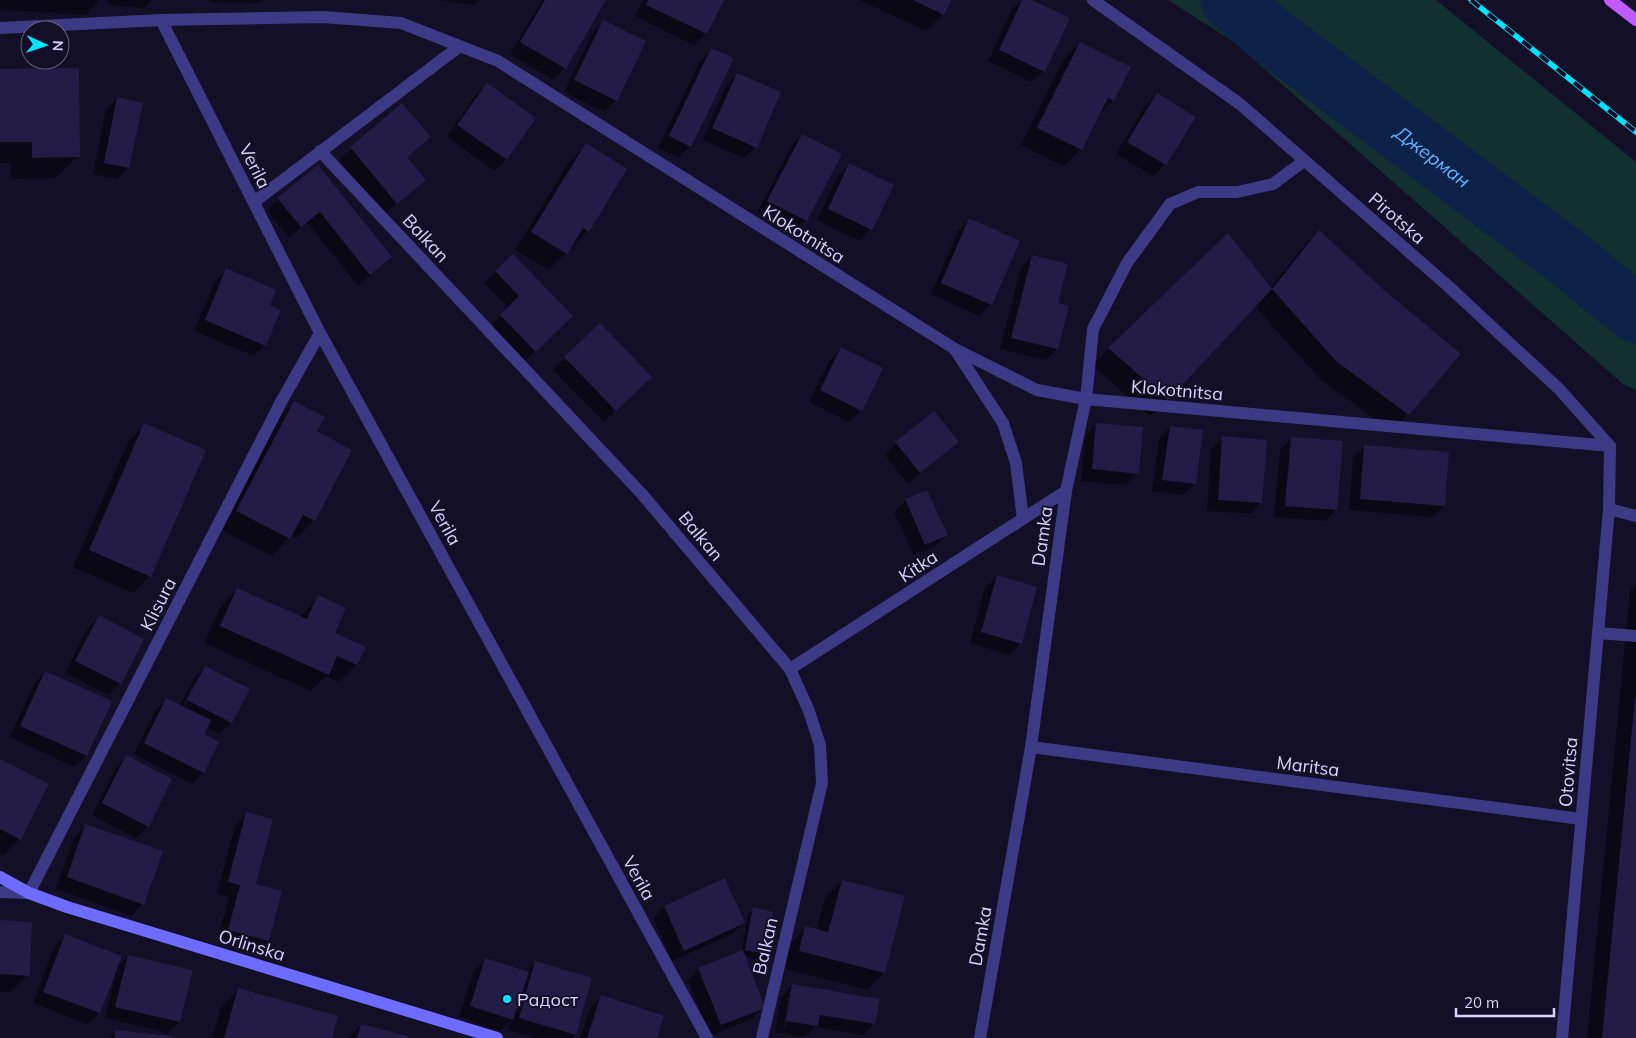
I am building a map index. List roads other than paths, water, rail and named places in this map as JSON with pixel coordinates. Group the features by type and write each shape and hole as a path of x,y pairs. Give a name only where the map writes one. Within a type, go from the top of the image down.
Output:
{"main road":[{"path":"1610,0 1636,20"}],"street":[{"name":"Pirotska","path":"1093,0 1240,104 1448,286 1559,389 1610,446"},
{"name":"Klokotnitsa","path":"0,28 161,20 323,17 401,23 498,61 955,349 1037,390 1086,399 1610,446"},
{"name":"Verila","path":"161,20 320,333 707,1038"},
{"path":"254,202 460,46"},
{"name":"Balkan","path":"320,151 641,493 790,669 820,745 822,784 762,1038"},
{"name":"Damka","path":"980,1038 1031,747 1066,491 1086,399 1093,329 1127,263 1170,204 1198,192 1237,192 1272,184 1304,161"},
{"name":"Klisura","path":"29,893 281,402 320,333"},
{"path":"955,349 1003,423 1016,463 1023,519"},
{"path":"1610,446 1609,509 1636,516"},
{"name":"Kitka","path":"790,669 1066,491"},
{"name":"Otovitsa","path":"1562,1038 1609,509"},
{"path":"1598,633 1636,636"},
{"name":"Maritsa","path":"1031,747 1581,819"},
{"name":"Orlinska","path":"0,877 29,893 67,907 496,1038"},
{"path":"0,892 29,893"}],"waterway":[{"name":"Джерман","path":"1230,0 1269,34 1568,258 1636,314"}],"railway":[{"path":"1471,0 1636,132"}],"place":[{"name":"Радост","path":"507,999"}]}
